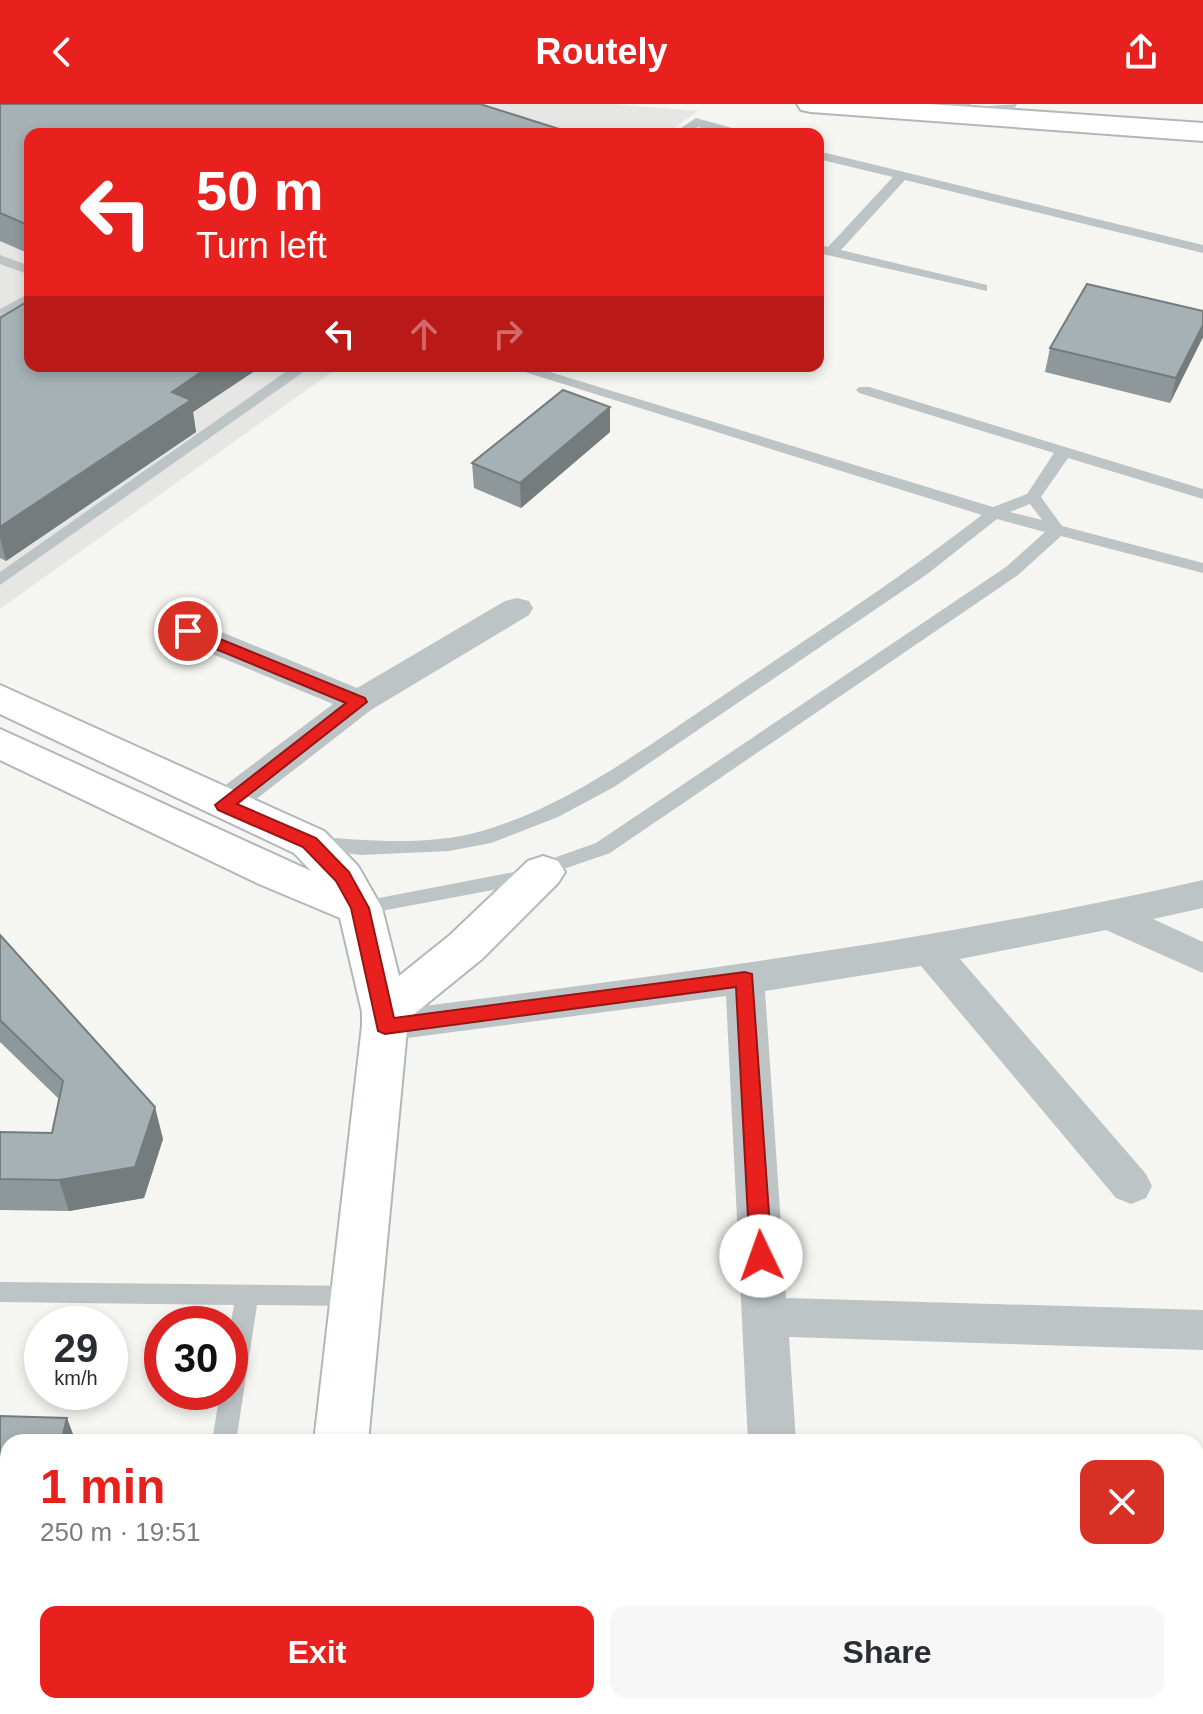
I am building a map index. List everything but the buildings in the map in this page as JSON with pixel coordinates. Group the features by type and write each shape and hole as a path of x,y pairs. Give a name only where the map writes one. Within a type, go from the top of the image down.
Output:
{"street":[{"path":"811,104 963,110 1203,132"},
{"path":"963,110 1005,104"},
{"path":"224,805 359,702 517,608"},
{"path":"188,631 359,702"},
{"path":"0,698 309,842 343,877 360,908 385,1019 342,1434"},
{"path":"0,743 274,873 360,908"},
{"path":"385,1019 466,947 543,872"},
{"path":"385,1019 745,979 930,951 1112,917 1203,894"},
{"path":"1112,917 1203,958"},
{"path":"930,951 1131,1186"},
{"path":"745,979 772,1434"},
{"path":"765,1317 1203,1330"}],"lane":[{"path":"688,128 696,122 717,128"},
{"path":"824,156 1203,249"},
{"path":"824,251 903,175"},
{"path":"824,251 982,288"},
{"path":"0,259 24,269"},
{"path":"0,315 24,301"},
{"path":"0,580 295,372"},
{"path":"534,372 994,513 1203,568"},
{"path":"864,390 1203,494"},
{"path":"309,842 361,848 449,844 484,838 551,812 633,764 920,571 994,513 1033,497 1064,451"},
{"path":"1033,497 1057,530"},
{"path":"360,908 441,896 543,872 603,848 1012,571 1057,530"},
{"path":"0,1292 357,1296"},
{"path":"225,1434 247,1295"}],"shaded area":[{"path":"0,104 613,104 698,111 674,128 24,128 24,372 332,372 0,609"}],"route":[{"path":"188,631 359,702 296,747 224,805 309,842 343,877 360,908 385,1012 385,1026 745,979 761,1256"}]}
